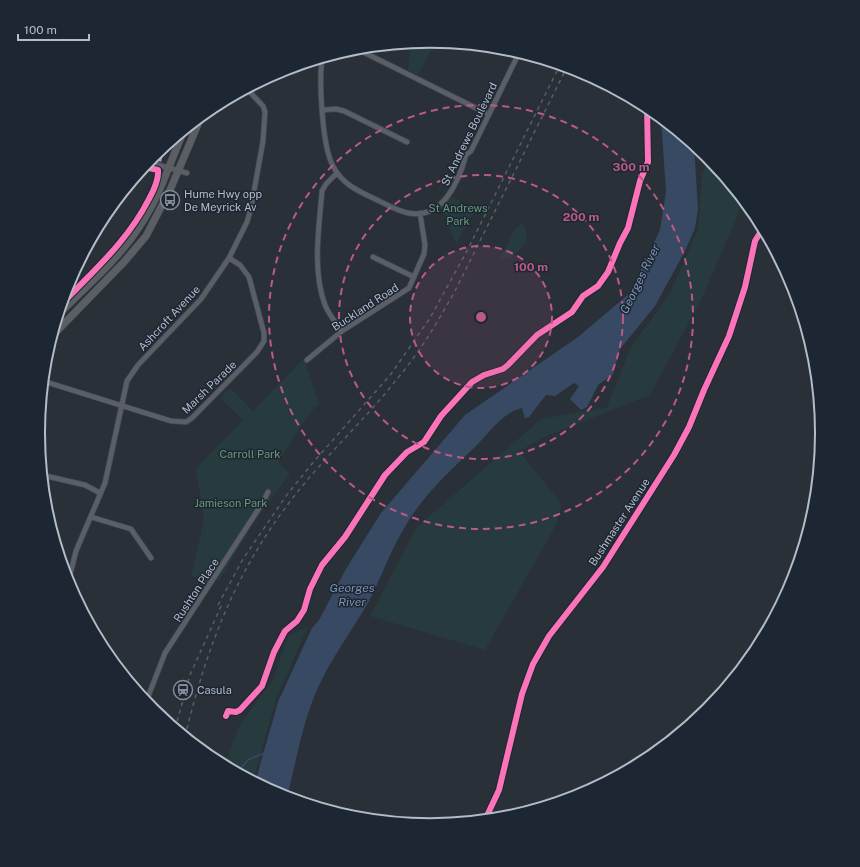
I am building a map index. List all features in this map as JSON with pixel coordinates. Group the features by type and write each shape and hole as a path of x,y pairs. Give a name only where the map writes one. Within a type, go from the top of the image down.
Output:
{"highway":[{"path":"60,328 141,243 156,219 197,128"},
{"path":"66,306 130,240 152,205 179,141"}],"street":[{"path":"367,54 488,114"},
{"name":"St Andrews Boulevard","path":"322,64 323,110 326,149 337,173 356,190 402,212 420,213 441,205 451,192 466,155 471,151 516,59"},
{"name":"Ashcroft Avenue","path":"71,572 76,551 91,517 108,471 127,381 131,374 194,308 229,258 247,222 251,208 262,141 264,109 251,93"},
{"path":"323,110 336,109 344,112 407,142"},
{"path":"156,164 179,170 187,174"},
{"path":"337,173 326,184 322,191 318,263 325,305 328,313 342,331"},
{"name":"Buckland Road","path":"307,360 342,331 409,288 424,254 425,245 420,213"},
{"name":"Bushmaster Avenue","path":"488,814 499,790 522,694 533,664 549,636 603,567 674,455 689,427 729,336 745,287 755,241 759,235"},
{"path":"373,257 414,277"},
{"name":"Marsh Parade","path":"48,383 171,421 186,422 192,418 257,352 264,341 264,334 249,277 240,265 229,258"},
{"path":"47,476 85,485 100,493"},
{"name":"Rushton Place","path":"149,695 165,653 268,492"},
{"path":"91,517 131,529 151,558"}],"green space":[{"path":"432,48 418,75 408,70 410,49"},
{"path":"706,165 741,208 702,298 650,395 549,435 519,451 562,504 555,527 485,650 370,616 416,528 541,419 607,407 630,349 670,293 698,230 702,173"},
{"name":"St Andrews Park","path":"452,197 475,210 456,244 441,207"},
{"path":"521,224 525,227 527,240 516,254 508,258 500,258 515,229"},
{"path":"304,358 319,404 309,414 278,462 290,474 253,524 219,581 210,580 191,607 204,578 191,576 204,520 196,468 243,420 220,398 230,388 253,411"},
{"path":"308,626 276,699 254,776 219,756 228,757 239,726 273,680 288,636"}],"water":[{"name":"Georges River","path":"662,126 695,154 698,209 695,228 685,251 655,306 620,349 613,374 598,385 587,407 581,410 570,399 579,386 574,383 555,396 546,395 529,417 525,418 522,408 508,414 429,493 413,514 401,534 369,601 335,656 317,690 303,730 289,791 257,777 278,702 312,628 319,620 346,569 381,513 465,415 578,337 630,293 660,230 666,192"}],"waterway":[{"path":"241,769 248,760 264,753"}],"railway":[{"path":"218,605 243,559 286,496 311,465 391,374 430,318 468,249 557,70"},
{"path":"186,731 193,705 213,642 225,612 254,555 292,499 317,468 371,410 405,369 428,336 455,291 564,73"},
{"path":"177,723 190,675 223,602"}],"marked path":[{"path":"160,159 165,160"}],"cycle path":[{"path":"226,716 228,711 236,712 240,710 262,686 274,652 285,631 297,621 304,610 310,589 322,565 345,537 385,475 407,452 424,442 441,416 472,382 484,375 503,369 508,365 537,335 572,312 583,296 598,286 608,272 628,228 640,181 648,162 647,115"},
{"path":"71,295 121,242 131,229 151,196 157,181 158,170 151,169"},
{"path":"488,814 499,790 522,694 533,664 549,636 603,567 674,455 689,427 729,336 745,287 755,241 759,235"}],"place":[{"name":"Hume Hwy opp De Meyrick Av","path":"170,200"},
{"name":"Casula","path":"183,690"}],"park label":[{"name":"Carroll Park","path":"250,454"},
{"name":"Jamieson Park","path":"231,503"}]}
